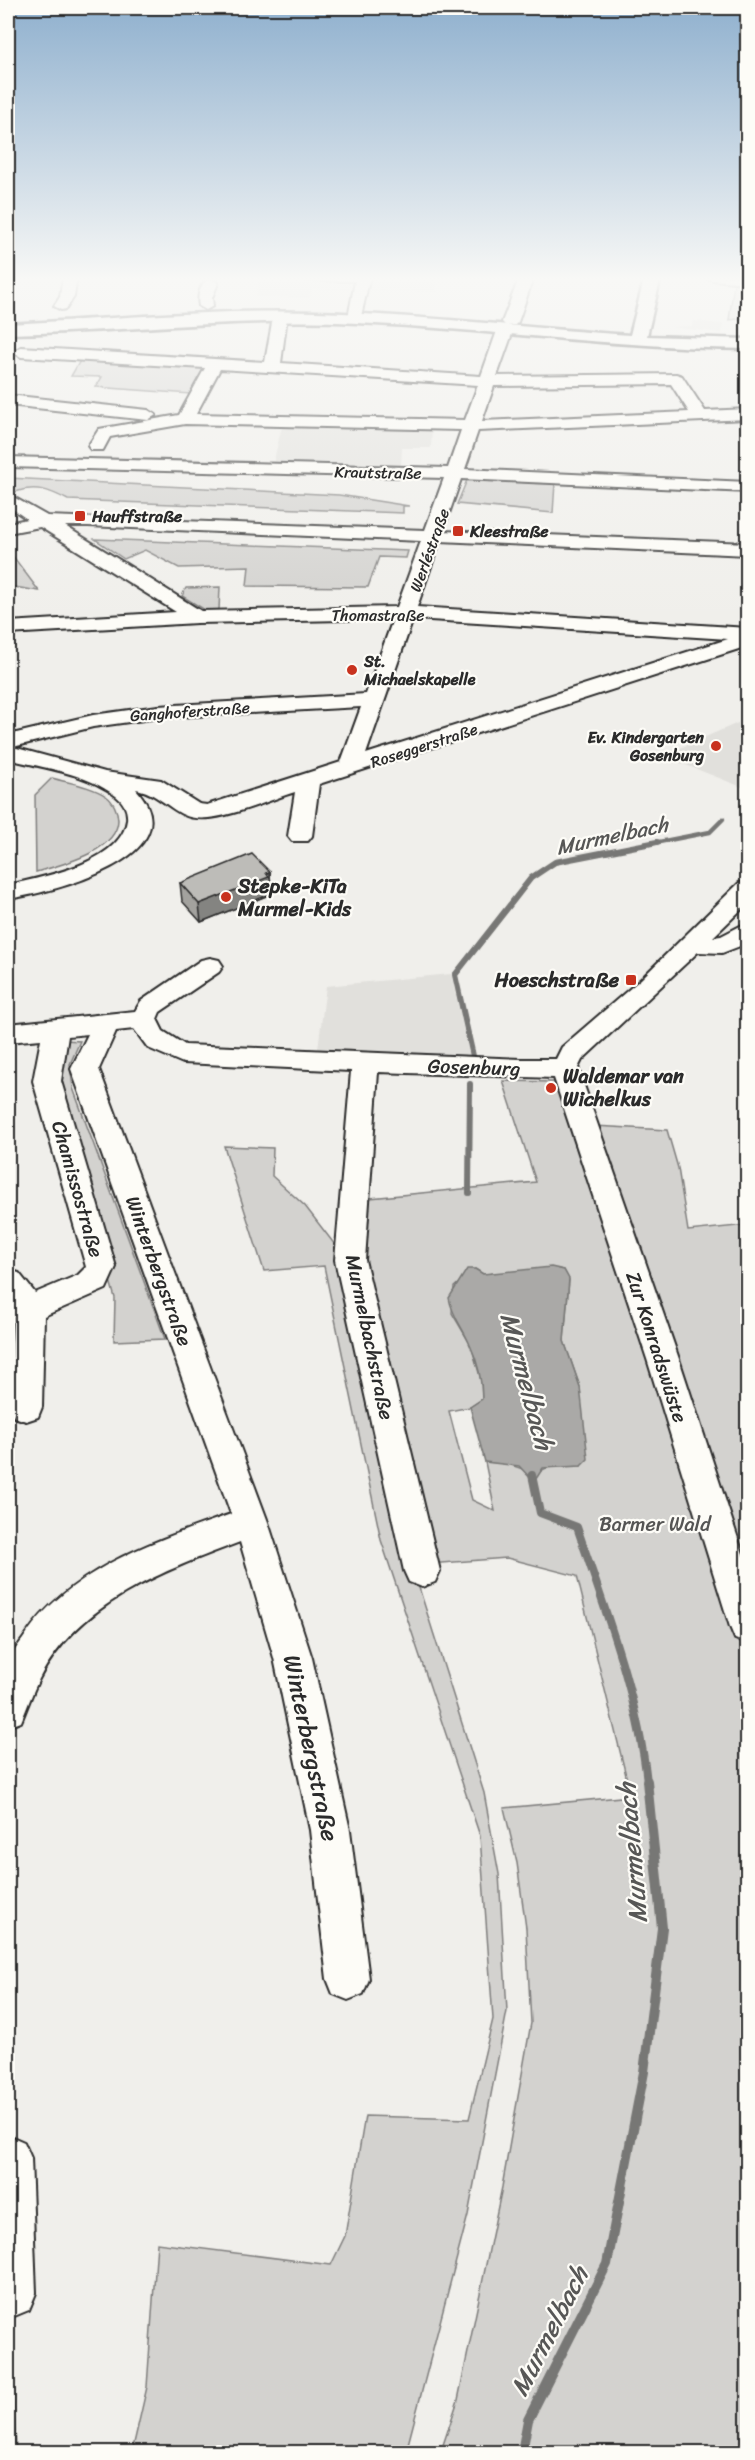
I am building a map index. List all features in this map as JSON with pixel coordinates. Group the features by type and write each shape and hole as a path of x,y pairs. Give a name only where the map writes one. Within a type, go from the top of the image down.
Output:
{"street":[{"path":"185,419 200,391"},
{"name":"Werléstraße","path":"350,768 485,391"},
{"path":"684,391 700,416"},
{"path":"8,400 185,419 473,425 747,414"},
{"path":"97,446 99,439 105,433 185,419"},
{"name":"Krautstraße","path":"8,462 456,474 747,487"},
{"path":"8,499 197,617"},
{"path":"8,528 43,521 435,534 747,549"},
{"name":"Thomastraße","path":"8,628 197,617 405,614 747,634"},
{"name":"Roseggerstraße","path":"102,778 153,785 193,811 209,812 747,639"},
{"name":"Ganghoferstraße","path":"8,741 93,721 158,712 374,700"},
{"path":"8,752 102,778 126,792 139,811 139,823 129,843 106,861 46,884 8,892"},
{"path":"300,836 308,781"},
{"path":"564,1068 572,1054 747,888"},
{"path":"691,943 720,945 735,942 747,930"},
{"path":"8,1033 144,1019 150,1007 210,966"},
{"name":"Gosenburg","path":"144,1019 146,1029 154,1039 167,1049 183,1054 521,1069 564,1068"},
{"name":"Winterbergstraße","path":"107,1021 85,1069 251,1522 293,1658 330,1830 348,1979"},
{"name":"Chamissostraße","path":"29,1309 89,1284 95,1280 101,1267 47,1081 56,1027"},
{"name":"Murmelbachstraße","path":"365,1063 350,1260 422,1571"},
{"name":"Zur Konradswüste","path":"564,1068 663,1359 747,1626"},
{"path":"8,1282 29,1309 26,1407"},
{"path":"8,1710 14,1689 37,1648 72,1608 113,1578 251,1522"},
{"path":"8,2158 12,2294"}],"shaded area":[{"path":"282,426 432,429 431,448 402,448 401,467 273,464"},
{"name":"Ev. Kindergarten Gosenburg","path":"747,719 747,789 681,763 659,757"},
{"path":"451,974 470,1056 318,1049 326,986"}],"green space":[{"path":"148,391 193,391 191,394"},
{"path":"8,478 339,495 409,506 403,506 403,513 68,500 42,490 29,489 15,492 8,487"},
{"path":"467,480 555,483 553,513 457,504"},
{"path":"95,539 408,551 406,558 379,557 368,587 247,586 249,566 179,568 145,550 124,559"},
{"path":"12,555 39,591 8,586 8,556"},
{"path":"220,587 219,610 205,610 182,596 186,588"},
{"path":"52,778 87,787 106,796 115,806 118,820 115,831 98,849 72,861 36,872 35,795"},
{"path":"64,1040 80,1041 70,1064 73,1088 165,1339 114,1341 115,1298 55,1087"},
{"name":"Barmer Wald","path":"503,1081 555,1082 594,1126 667,1130 678,1168 688,1231 747,1225 747,2452 435,2452 441,2451 458,2400 502,2187 531,2023 526,1928 517,1863 504,1808 631,1796 577,1576 507,1558 428,1564 364,1261 370,1198 536,1182","holes":["475,1269 483,1274 564,1270 569,1280 564,1341 580,1387 581,1466 552,1466 537,1474 505,1463 485,1462 495,1511 472,1500 449,1411 470,1407 482,1399 481,1380 471,1345 452,1313 454,1287"]},
{"path":"224,1146 273,1148 272,1176 305,1206 339,1250 409,1556 484,1793 499,1874 507,2011 468,2215 406,2452 132,2452 147,2387 157,2243 331,2265 345,2236 365,2116 469,2119 493,2019 480,1836 381,1540 324,1266 264,1271"},
{"path":"11,2327 16,2452 8,2452 8,2328"}],"water":[{"path":"551,1267 564,1270 569,1279 564,1341 580,1387 588,1459 581,1466 543,1468 534,1482 519,1466 485,1462 470,1407 482,1399 479,1371 473,1351 455,1316 449,1298 467,1269 475,1269 483,1274"}],"building":[{"path":"252,854 270,872 266,873 269,877 199,904 180,883"}],"waterway":[{"name":"Murmelbach","path":"649,844 710,832 723,819"},
{"name":"Murmelbach","path":"473,1056 455,975 531,878 555,862 657,842"},
{"name":"Murmelbach","path":"469,1193 470,1084"},
{"name":"Murmelbach","path":"532,1475 540,1513 577,1527 628,1685 643,1749 647,1782"},
{"name":"Murmelbach","path":"522,2452 528,2420 607,2264 644,2072 662,1928 647,1781"}],"place":[{"name":"Hauffstraße","path":"80,516"},
{"name":"Kleestraße","path":"458,531"},
{"name":"St. Michaelskapelle","path":"352,670"},
{"name":"Ev. Kindergarten Gosenburg","path":"716,746"},
{"name":"Stepke-KiTa Murmel-Kids","path":"226,897"},
{"name":"Hoeschstraße","path":"631,980"},
{"name":"Waldemar van Wichelkus","path":"551,1088"}]}
